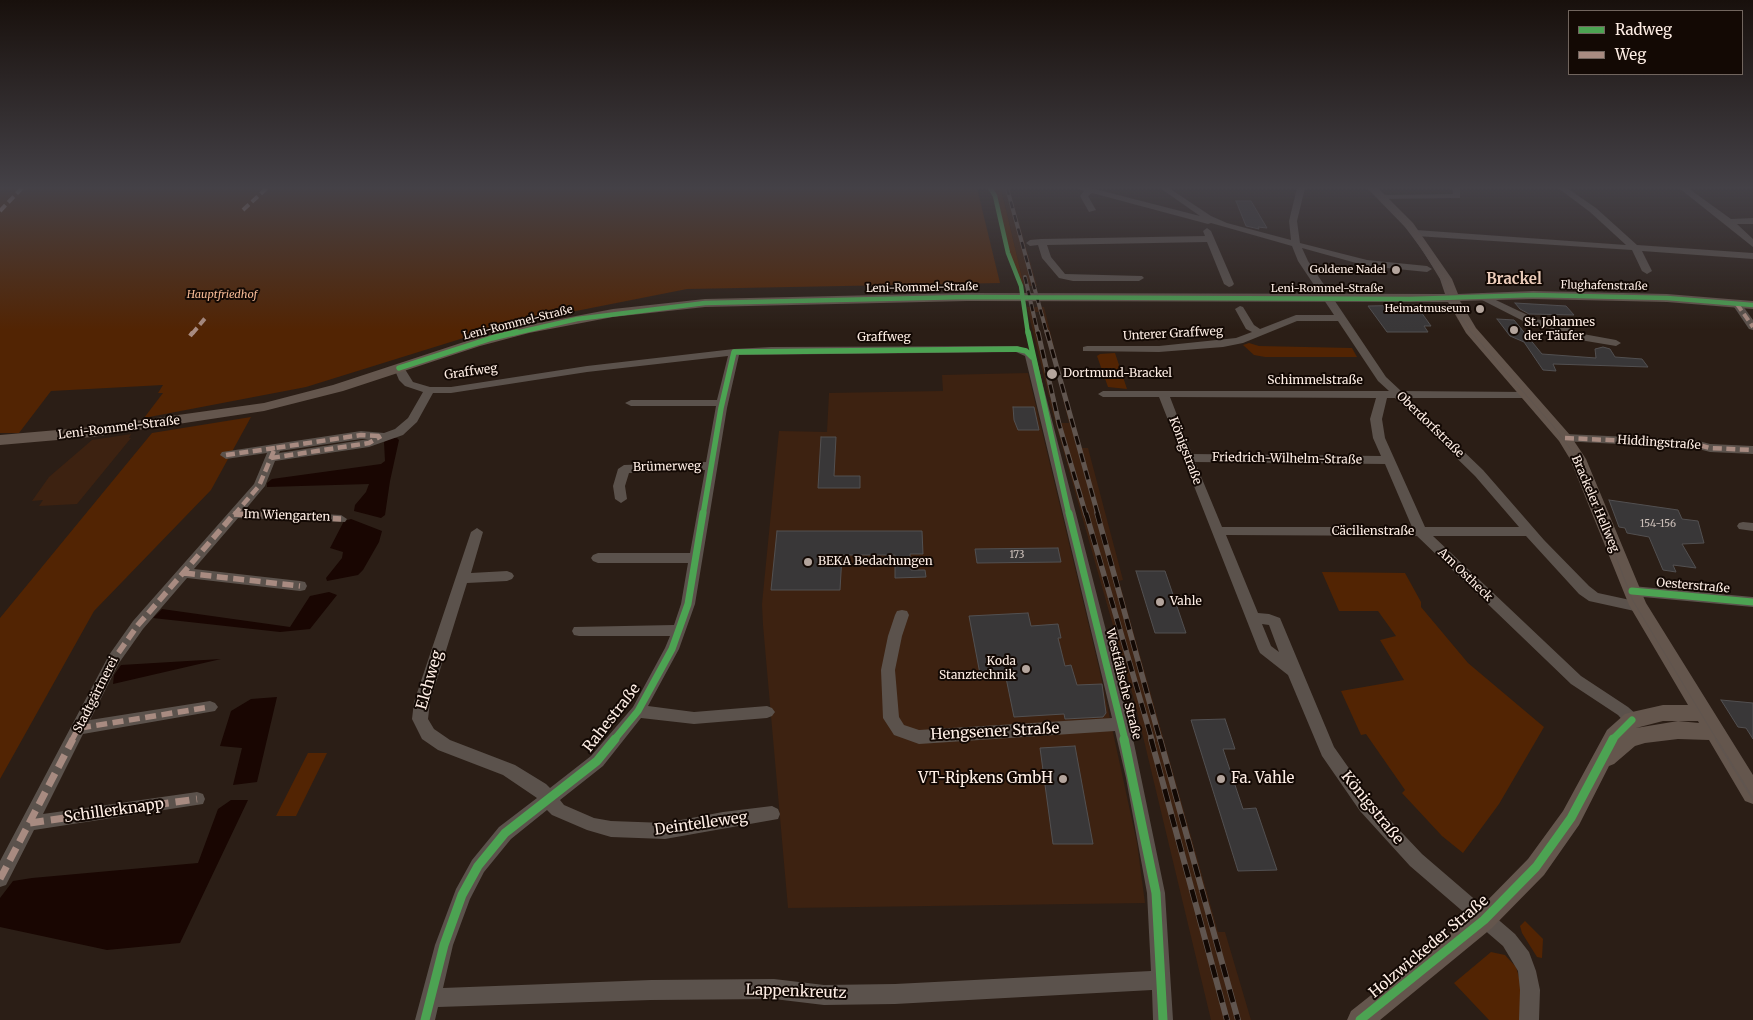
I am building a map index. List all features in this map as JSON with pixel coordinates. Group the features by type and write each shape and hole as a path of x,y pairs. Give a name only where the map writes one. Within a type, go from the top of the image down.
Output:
{"main road":[{"name":"Brackeler Hellweg","path":"1418,236 1446,279 1462,317 1471,330 1564,438 1582,465 1635,599 1703,713 1750,786"},
{"name":"Flughafenstraße","path":"1453,298 1533,294 1650,297 1753,305"},
{"name":"Leni-Rommel-Straße","path":"0,440 92,432 236,412 318,394 492,338 557,323 613,313 706,304 1033,296 1329,299 1453,298"},
{"name":"Holzwickeder Straße","path":"1360,1020 1484,920 1536,867 1571,818 1614,736 1627,716 1663,713 1703,713"},
{"name":"Holzwickeder Straße","path":"1599,764 1628,740 1644,734 1678,730 1715,732"}],"street":[{"path":"1209,236 1229,284"},
{"path":"1262,236 1367,263 1427,269"},
{"name":"Oberdorfstraße","path":"1295,236 1296,245 1303,261 1375,369 1391,389 1400,395 1479,473 1529,532 1569,575 1594,597 1635,599"},
{"path":"1465,236 1753,256"},
{"path":"1621,236 1636,249 1647,271"},
{"path":"1030,243 1209,239"},
{"path":"1041,242 1047,258 1062,276 1067,278 1139,278"},
{"path":"1481,296 1533,322 1562,328 1580,337 1616,342"},
{"path":"1737,304 1753,327"},
{"path":"1240,309 1250,328 1258,332"},
{"name":"Unterer Graffweg","path":"1087,349 1205,346 1232,343 1296,318 1342,318"},
{"name":"Graffweg","path":"399,368 403,378 409,384 429,390 450,390 568,371 734,352 771,350 1017,349 1026,351 1032,358"},
{"name":"Rahestraße","path":"425,1020 444,946 462,895 470,879 505,833 597,761 638,711 660,675 680,630 688,604 722,402 734,352"},
{"name":"Westfälische Straße","path":"1032,358 1072,528 1122,724 1156,893 1163,1020"},
{"path":"226,455 273,453 369,443 381,436 399,432 410,424 429,390"},
{"name":"Schimmelstraße","path":"1103,394 1527,394"},
{"name":"Königstraße","path":"1163,394 1212,523 1218,531 1265,649 1294,671 1328,751 1366,806 1416,860 1509,940 1522,959 1527,971 1530,990 1530,1020"},
{"name":"Am Ostheck","path":"1382,395 1376,419 1387,460 1421,532 1576,680 1627,716"},
{"path":"631,403 722,402"},
{"name":"Hiddingstraße","path":"1564,438 1696,444 1710,448 1753,450"},
{"name":"Stadtgärtnerei","path":"0,879 80,728 96,692 121,648 138,625 259,486 273,453"},
{"name":"Friedrich-Wilhelm-Straße","path":"1188,458 1387,460"},
{"name":"Brümerweg","path":"621,499 619,486 624,469 712,466"},
{"name":"Im Wiengarten","path":"234,514 341,518"},
{"name":"Cäcilienstraße","path":"1218,531 1529,532"},
{"name":"Elchweg","path":"477,532 422,702 420,719 428,734 444,745 509,770 540,789 548,799"},
{"path":"598,558 697,558"},
{"path":"184,572 300,586"},
{"path":"462,578 507,576"},
{"name":"Oesterstraße","path":"1635,599 1753,602"},
{"name":"Hengsener Straße","path":"902,615 895,636 888,670 891,718 899,730 919,736 1122,724"},
{"path":"580,631 680,630"},
{"path":"80,728 210,707"},
{"name":"Rahestraße","path":"638,711 694,718 767,712"},
{"name":"Schillerknapp","path":"30,823 198,799"},
{"name":"Deintelleweg","path":"548,799 558,810 593,825 627,831 665,831 723,820 772,814"},
{"name":"Lappenkreutz","path":"431,998 651,990 774,989 824,994 895,994 1161,980"}],"shaded area":[{"path":"1012,236 1023,236 1037,286 1024,286"},
{"path":"1027,307 1044,307 1066,396 1063,397 1040,312 1034,312 1054,397 1049,397"},
{"path":"1028,373 1099,668 1137,843 1145,903 788,908 762,604 779,431 827,432 829,393 943,391 942,375"},
{"path":"1055,399 1061,423 1069,423 1063,399 1067,399 1081,448 1088,448 1123,580 1119,581 1218,932 1225,932 1251,1020 1211,1020 1135,703 1049,400"},
{"path":"131,434 129,438 131,438 77,504 39,506 43,500 32,501 49,477 92,440"},
{"path":"390,438 397,438 399,440 385,515 381,518 354,511 355,505 366,492 369,484 267,487 267,483 272,479 381,464 385,461 384,442"},
{"path":"351,519 382,531 379,542 363,570 358,575 327,581 326,578 342,558 343,552 330,548 344,521"},
{"path":"329,592 337,595 310,629 280,632 153,618 162,609 290,627 310,596"},
{"path":"221,659 113,684 114,675 121,665"},
{"path":"277,697 257,782 233,785 242,748 220,746 231,711 251,699"},
{"path":"231,800 248,800 180,943 107,950 0,927 0,898 13,881 198,863 218,809"}],"green space":[{"name":"Hauptfriedhof","path":"0,236 989,236 1000,283 687,289 576,311 470,336 306,387 144,418 163,393 158,393 163,385 51,391 19,433 0,433"},
{"path":"1006,236 1012,236 1024,286 1010,256"},
{"path":"1249,343 1259,346 1352,348 1357,357 1265,357 1254,355 1243,345"},
{"path":"1115,353 1127,389 1108,387 1097,356"},
{"path":"251,417 211,490 94,611 0,779 0,618 152,433"},
{"path":"1322,572 1405,573 1421,602 1421,607 1468,663 1544,727 1499,804 1463,853 1442,836 1402,793 1405,790 1366,734 1361,735 1341,691 1404,680 1380,640 1396,636 1378,611 1339,611"},
{"path":"308,753 327,753 296,816 276,816"},
{"path":"1525,921 1543,939 1542,958 1537,957 1522,933 1520,926"},
{"path":"1491,952 1505,955 1516,967 1521,984 1520,1020 1489,1020 1454,983"}],"building":[{"path":"1515,303 1566,306 1574,315 1529,314 1520,309"},
{"path":"1416,305 1431,326 1424,326 1428,332 1387,332 1368,306"},
{"path":"1497,319 1514,320 1542,354 1596,358 1595,349 1603,347 1610,349 1615,357 1642,359 1648,367 1553,364 1556,371 1543,370 1524,342 1510,336"},
{"path":"1013,407 1034,407 1039,430 1018,430 1014,420"},
{"path":"821,437 836,437 834,476 860,476 860,488 818,488"},
{"path":"1609,500 1678,510 1682,519 1698,521 1704,543 1682,544 1696,568 1673,565 1676,572 1663,570 1649,537 1627,533 1625,528 1619,527"},
{"name":"BEKA Bedachungen","path":"777,531 922,531 923,554 910,554 911,570 925,570 926,577 895,578 895,555 842,555 840,590 771,590"},
{"path":"1058,548 1061,562 977,563 975,549"},
{"name":"Vahle","path":"1136,571 1165,571 1186,633 1155,633"},
{"name":"Koda Stanztechnik","path":"1028,613 1031,626 1058,624 1061,638 1058,638 1065,666 1071,665 1077,685 1102,684 1106,713 1103,717 1065,719 1064,714 1014,717 1005,673 980,674 969,616"},
{"path":"1721,700 1753,703 1753,739 1746,728 1738,727"},
{"name":"Fa. Vahle","path":"1225,719 1235,749 1223,749 1243,809 1256,808 1277,870 1238,871 1191,720"},
{"name":"VT-Ripkens GmbH","path":"1075,746 1093,844 1053,844 1040,748"}],"tram line":[{"path":"1413,236 1439,275 1453,305 1469,330 1554,427 1572,451 1582,470 1633,601 1717,740"},
{"path":"1716,739 1753,799"}],"railway":[{"path":"1020,236 1047,334"},
{"path":"1025,277 1038,334"},
{"path":"1038,332 1059,424 1086,515"},
{"path":"1047,332 1098,515"},
{"path":"1086,513 1152,740"},
{"path":"1097,513 1160,740"},
{"path":"1151,739 1227,1020"},
{"path":"1160,739 1238,1020"}],"marked path":[{"path":"1737,304 1753,327"},
{"path":"190,336 207,316"},
{"path":"0,879 114,659 138,625 259,486 275,448 361,435 381,436"},
{"path":"271,458 369,443 381,436"},
{"path":"1565,438 1695,444 1710,448 1753,450"},
{"path":"226,455 275,448"},
{"path":"234,514 341,519"},
{"path":"184,573 300,586"},
{"path":"80,728 210,707"},
{"path":"30,823 197,799"}],"cycle path":[{"path":"1004,236 1008,253 1021,286 1032,357 1051,440 1134,778 1156,893 1163,1020"},
{"path":"399,368 492,338 577,319 705,303 967,297 1410,299 1533,295 1667,298 1753,305"},
{"path":"425,1020 444,945 462,895 478,866 505,833 597,761 638,711 672,649 688,604 721,408 734,352 771,350 1017,349 1026,351 1032,357"},
{"path":"1632,591 1753,602"},
{"path":"1360,1020 1484,920 1536,867 1571,818 1614,736 1632,720"}],"place":[{"name":"Goldene Nadel","path":"1396,270"},
{"name":"Heimatmuseum","path":"1480,309"},
{"name":"St. Johannes der Täufer","path":"1514,330"},
{"name":"Dortmund-Brackel","path":"1052,374"},
{"name":"BEKA Bedachungen","path":"808,562"},
{"name":"Vahle","path":"1160,602"},
{"name":"Koda Stanztechnik","path":"1026,669"},
{"name":"VT-Ripkens GmbH","path":"1063,779"},
{"name":"Fa. Vahle","path":"1221,779"}],"district":[{"name":"Brackel","path":"1514,280"}]}
